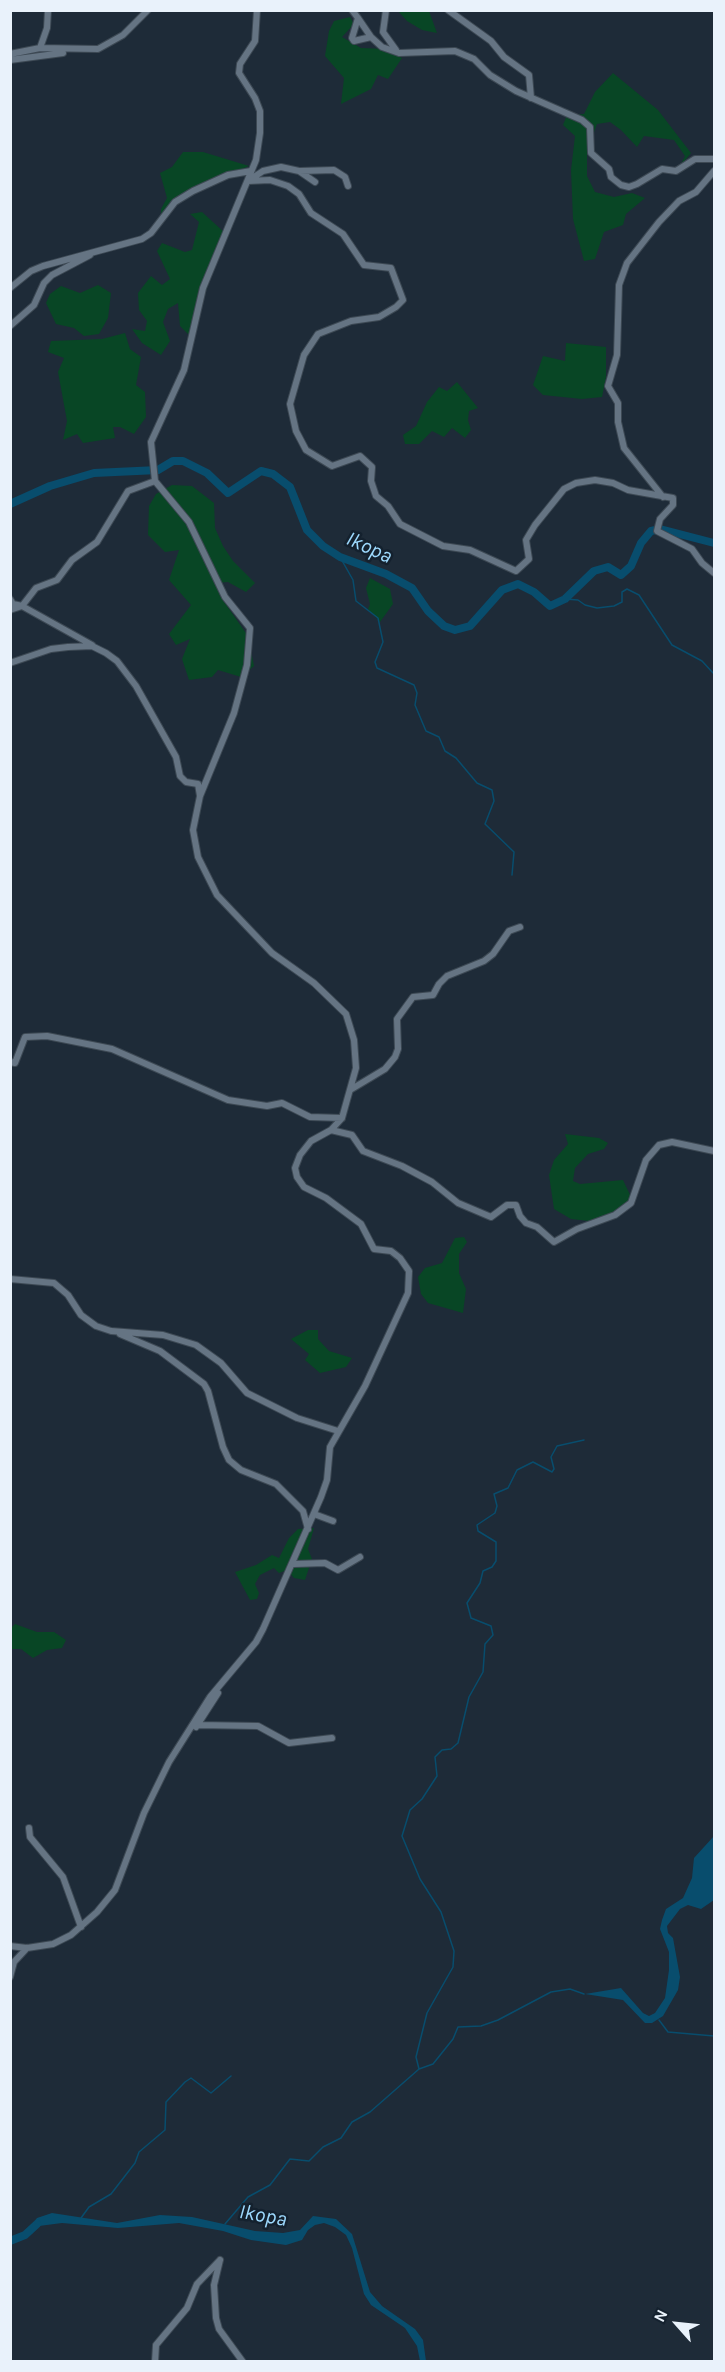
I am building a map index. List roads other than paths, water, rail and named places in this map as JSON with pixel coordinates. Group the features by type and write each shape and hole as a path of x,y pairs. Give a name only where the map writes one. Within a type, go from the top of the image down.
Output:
{"street":[{"path":"40,48 47,28 48,10"},
{"path":"10,60 98,49 123,35 148,10"},
{"path":"10,1946 27,1948 53,1944 81,1927 115,1890 144,1813 182,1740 221,1682 256,1642 294,1564 327,1480 330,1447 365,1386 408,1293 409,1271 400,1258 391,1251 374,1249 361,1224 326,1198 304,1187 297,1177 295,1168 300,1155 311,1141 331,1130 342,1118 356,1068 354,1040 346,1014 314,983 272,953 217,895 198,857 193,830 200,796 234,714 247,665 250,628 225,597 189,522 155,482 151,442 184,370 203,288 251,171 260,133 260,111 255,98 239,73 240,64 255,41 257,10"},
{"path":"352,10 371,37 382,47 399,53 455,51 474,59 490,75 531,98 551,104 582,120 590,127 591,153 609,169 611,177 621,185 629,187 662,170 676,171 695,159 714,159"},
{"path":"386,10 383,32 399,53"},
{"path":"448,10 491,41 504,57 529,75 531,98"},
{"path":"358,18 352,38 354,41 371,37"},
{"path":"10,54 40,48 79,51"},
{"path":"248,182 272,168 299,171 334,170 345,177 348,186"},
{"path":"10,288 31,271 142,239 150,233 175,202 184,196 214,180 238,171 251,171"},
{"path":"299,171 315,182"},
{"path":"663,497 624,448 618,422 618,404 608,386 617,355 619,285 627,263 659,222 679,201 696,192 714,171"},
{"path":"248,182 270,180 288,186 299,194 311,213 343,234 364,266 391,268 403,300 379,317 351,321 318,334 304,355 290,404 296,431 306,450 332,466 360,456 372,467 371,481 376,496 388,507 400,524 443,546 470,550 516,572 528,559 526,540 564,489 576,483 595,480 663,497 675,501 660,519 657,531 692,549 702,563 714,573"},
{"path":"10,326 34,305 44,283 52,275 94,252"},
{"path":"10,610 22,606 28,595 36,588 57,580 72,560 97,542 128,491 155,482"},
{"path":"10,599 12,604 22,606 117,661 131,679 176,757 180,776 186,782 198,784 200,796"},
{"path":"10,663 51,649 92,646"},
{"path":"349,1091 385,1069 395,1057 398,1049 397,1019 413,997 433,996 439,984 447,976 484,961 493,954 509,931 520,927"},
{"path":"10,1062 15,1063 26,1037 47,1036 112,1049 228,1100 267,1106 282,1103 310,1117 342,1118"},
{"path":"331,1130 352,1135 363,1151 402,1166 432,1182 458,1203 491,1217 507,1206 516,1205 520,1216 526,1222 537,1227 554,1242 577,1229 615,1215 631,1203 646,1160 659,1145 672,1143 714,1151"},
{"path":"10,1279 54,1283 68,1295 81,1315 96,1326 160,1351 199,1379 208,1391 223,1447 229,1460 241,1470 276,1484 303,1511 308,1529"},
{"path":"111,1331 163,1335 196,1345 221,1363 247,1393 297,1418 338,1431"},
{"path":"314,1514 333,1521"},
{"path":"294,1564 325,1563 339,1570 360,1557"},
{"path":"182,1740 198,1725 221,1682"},
{"path":"198,1725 258,1726 289,1743 332,1738"},
{"path":"29,1828 30,1837 63,1877 81,1927"},
{"path":"10,1977 14,1962 27,1948"},
{"path":"155,2361 156,2345 187,2308 197,2284 220,2260 214,2285 216,2318 219,2330 243,2361"}],"water":[{"path":"714,1836 714,1900 701,1909 688,1905 680,1909 667,1926 668,1933 673,1938 680,1977 678,1990 663,2016 652,2023 645,2023 623,2000 585,1994 621,1988 643,2013 649,2016 655,2013 665,1998 669,1970 669,1952 660,1929 662,1920 666,1909 683,1898 692,1878 694,1858"},
{"path":"52,2213 117,2223 160,2215 192,2217 255,2231 283,2233 300,2230 313,2216 336,2219 352,2234 370,2292 382,2306 415,2329 423,2340 426,2361 420,2361 417,2346 405,2328 371,2305 364,2294 352,2248 346,2235 335,2227 324,2223 315,2225 308,2230 302,2240 286,2245 251,2240 223,2231 179,2223 118,2228 62,2223 39,2226 33,2232 28,2229 37,2218"}],"waterway":[{"name":"Ikopa","path":"10,504 50,486 94,473 158,470 173,461 183,461 207,473 228,493 261,471 273,474 290,487 307,530 323,546 340,557 386,574 412,588 428,611 444,626 455,630 470,626 502,590 518,584 534,592 550,606 565,599 594,571 608,567 621,575 631,566 641,543 651,531 660,529 714,543"},
{"path":"340,557 353,580 356,601 378,618 383,642 375,662 377,668 414,685 417,693 415,705 426,731 439,737 445,751 456,758 477,783 492,790 494,801 485,824 514,852 512,875"},
{"path":"565,599 578,600 585,605 597,608 614,606 622,602 622,592 627,589 639,595 672,645 702,661 714,674"},
{"path":"419,2069 416,2057 427,2013 453,1967 454,1951 441,1912 420,1879 402,1836 410,1810 422,1799 437,1776 435,1757 442,1750 451,1749 458,1743 469,1697 483,1672 485,1644 493,1635 491,1626 471,1618 467,1603 480,1583 483,1571 492,1567 496,1561 496,1542 478,1531 477,1525 495,1513 497,1506 494,1494 508,1488 517,1470 533,1462 552,1472 554,1469 551,1457 557,1446 584,1440"},
{"path":"225,2224 248,2197 270,2185 290,2159 309,2161 323,2147 341,2138 352,2122 370,2112 419,2069 433,2064 453,2039 458,2027 481,2026 498,2020 551,1992 570,1989 584,1994"},
{"path":"659,2020 668,2032 714,2036"},
{"path":"81,2218 89,2207 111,2194 135,2163 139,2152 165,2130 166,2102 185,2082 191,2078 211,2093 231,2076"},
{"name":"Ikopa","path":"10,2241 25,2235 37,2224"}]}
